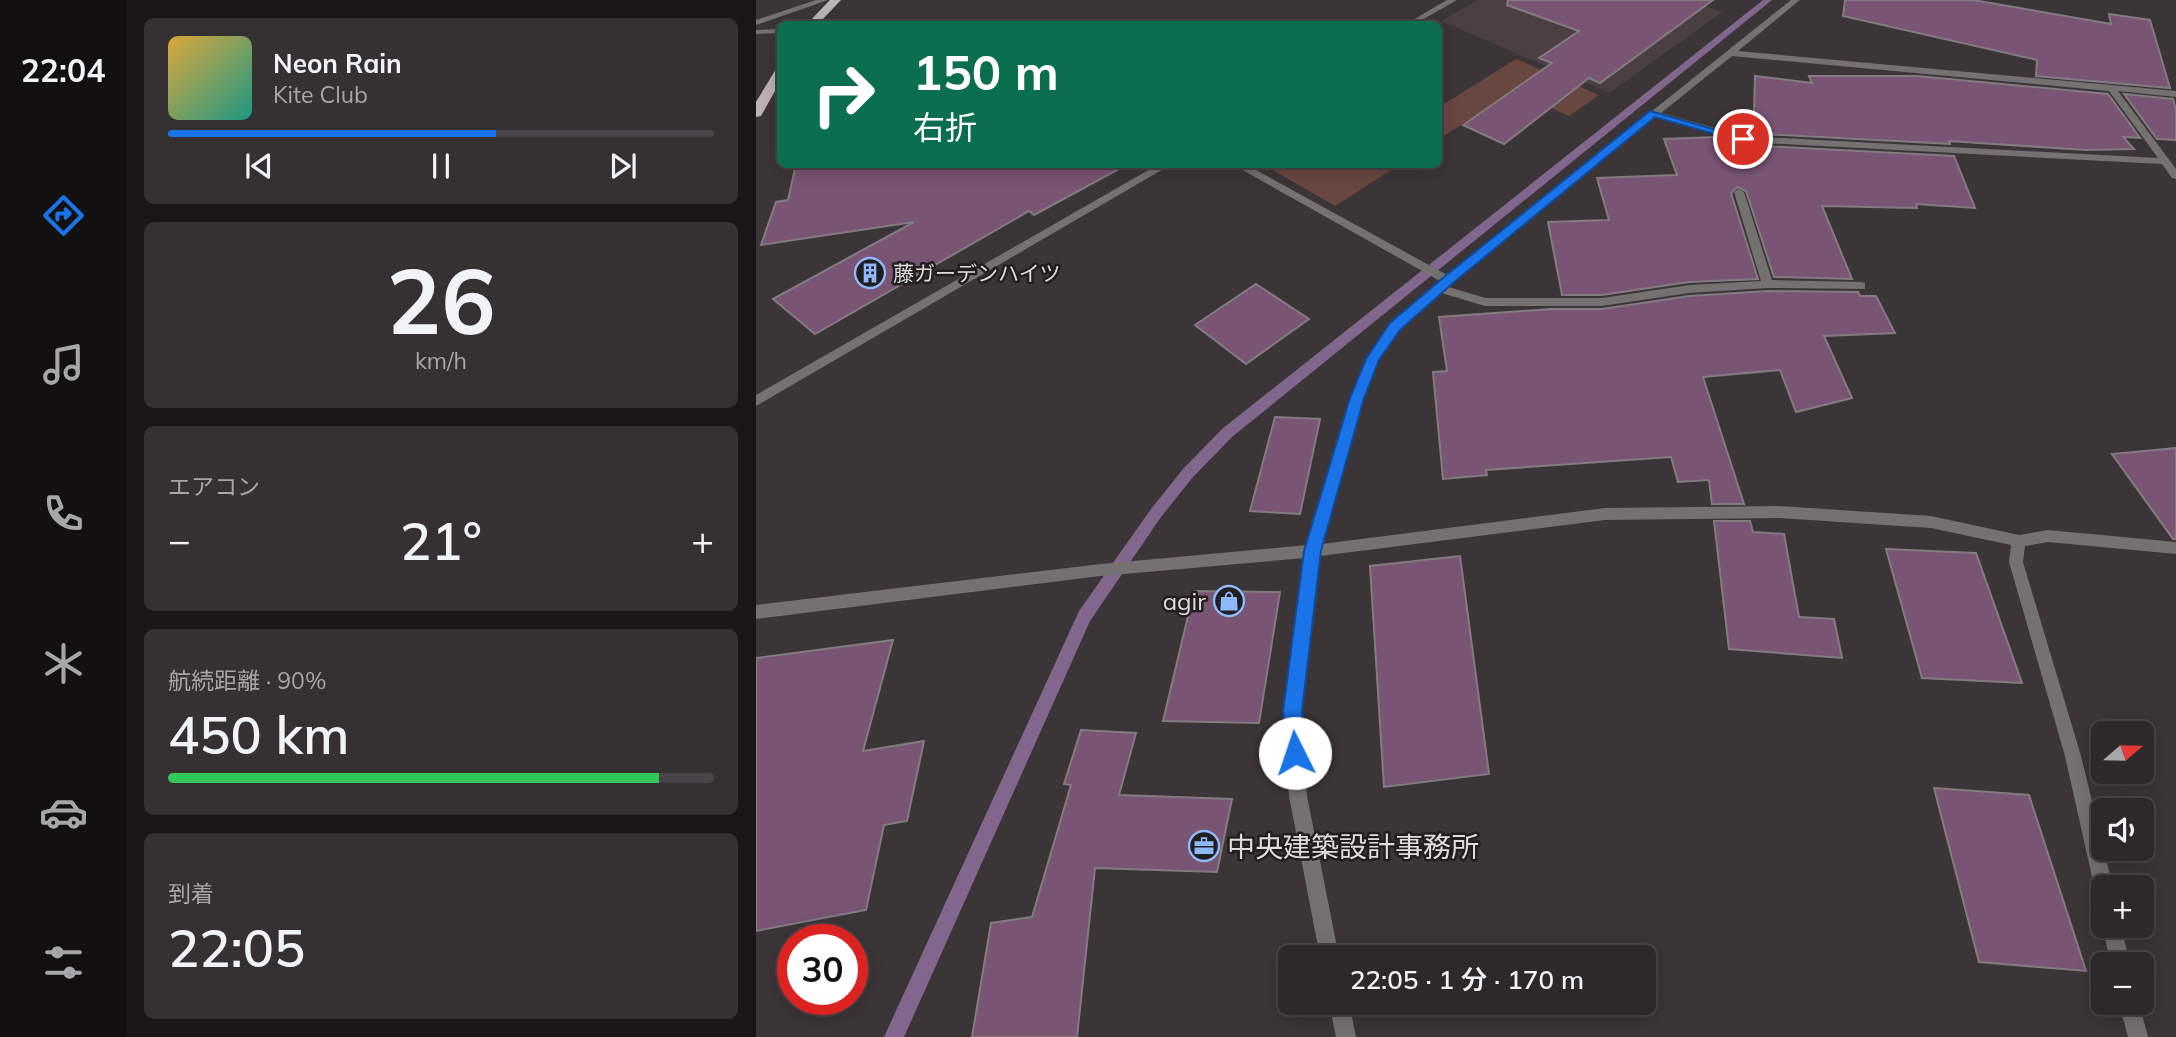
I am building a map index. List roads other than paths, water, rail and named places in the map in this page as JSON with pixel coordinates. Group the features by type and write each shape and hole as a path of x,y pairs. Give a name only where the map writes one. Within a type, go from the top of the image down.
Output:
{"highway":[{"path":"811,21 818,0"},
{"path":"813,21 836,0"},
{"path":"756,113 777,77"}],"street":[{"path":"756,23 793,0"},
{"path":"766,18 818,0"},
{"path":"1415,21 1453,0"},
{"path":"1328,945 1298,796 1292,711 1312,551 1357,398 1373,359 1395,327 1441,281 1796,0"},
{"path":"756,32 777,30"},
{"path":"1729,53 2176,94"},
{"path":"2112,89 2176,176"},
{"path":"1654,114 1743,139 2165,161"},
{"path":"756,401 1160,168"},
{"path":"1244,168 1422,265 1441,281 1485,302 1602,302 1689,289 1768,284 1861,286"},
{"path":"1739,191 1768,284"},
{"path":"756,612 1101,570 1312,551 1605,514 1779,512 1848,516 1931,522 2020,541 2049,536 2176,548"},
{"path":"2020,541 2016,562 2073,756 2101,875"},
{"path":"1341,1015 1346,1037"},
{"path":"2132,1015 2138,1037"}],"waterway":[{"path":"894,1037 1084,616 1156,513 1188,473 1227,433 1768,0"}],"place":[{"name":"藤ガーデンハイツ","path":"870,273"},
{"name":"agir","path":"1229,601"},
{"name":"中央建築設計事務所","path":"1204,846"}]}
